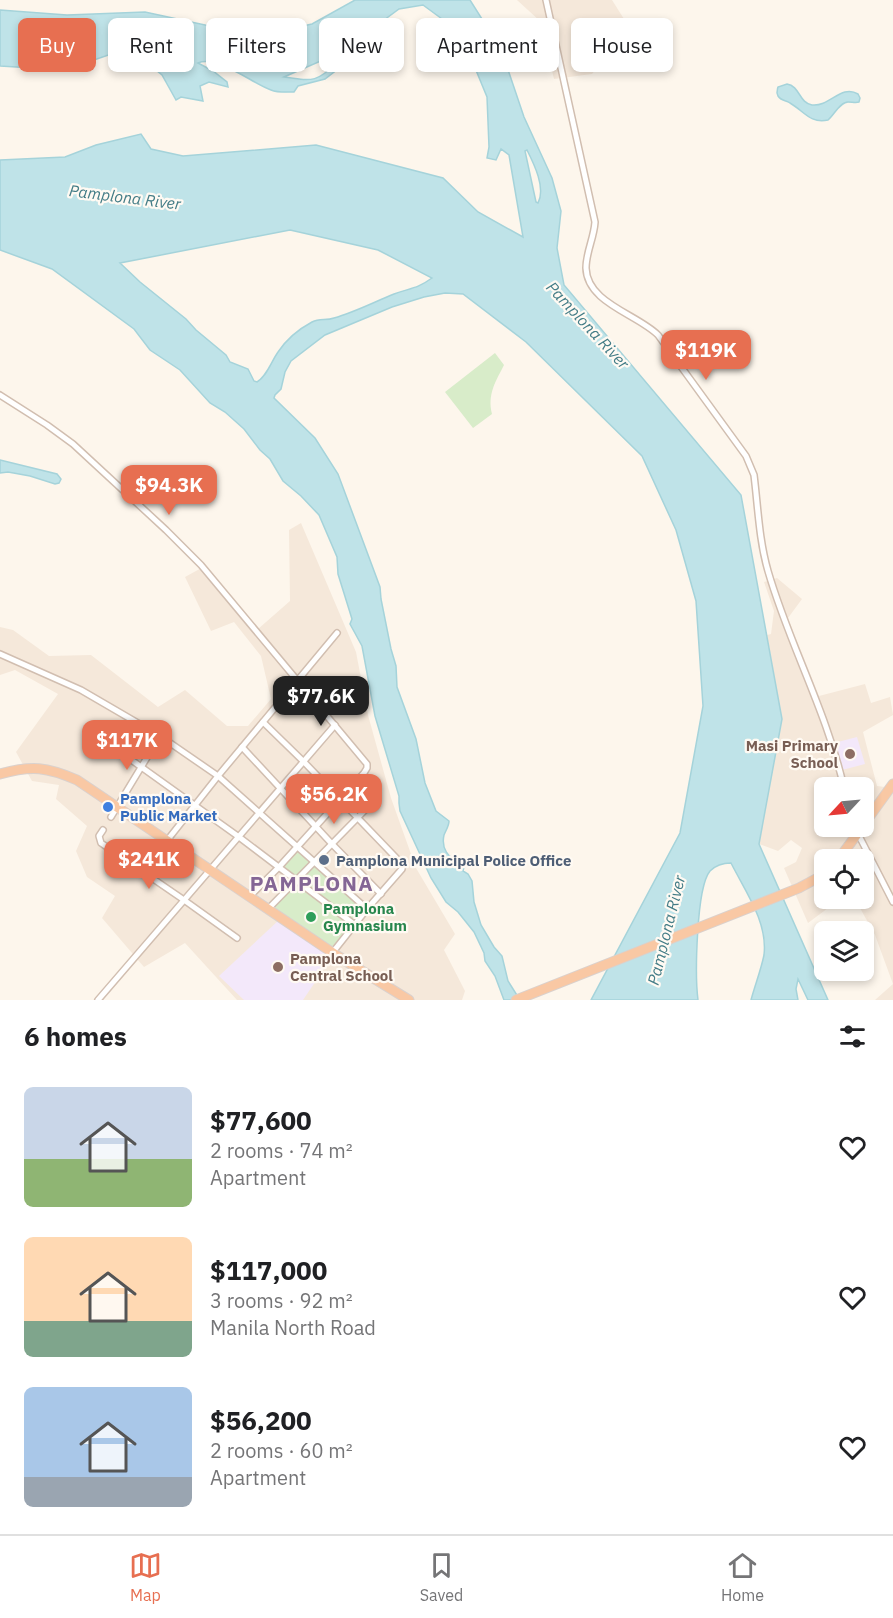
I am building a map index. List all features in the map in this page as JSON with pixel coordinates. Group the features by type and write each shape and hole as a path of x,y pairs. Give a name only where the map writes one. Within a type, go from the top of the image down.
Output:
{"highway":[{"path":"0,774 23,768 34,768 60,773 77,780 333,952 409,1000"},
{"path":"874,809 893,784"},
{"path":"516,1000 799,888 814,879"}],"street":[{"path":"546,0 595,222 586,264 588,279 597,293 652,329 664,342 746,456 754,475 760,538 768,571 834,747 841,777"},
{"path":"0,395 73,444 201,565 368,766 279,867 250,896"},
{"path":"143,871 336,633"},
{"path":"0,654 81,690 160,736 218,776 367,909"},
{"path":"262,722 304,762 403,865 402,870 333,952"},
{"path":"98,1000 335,725"},
{"path":"91,732 239,837 356,925"},
{"path":"111,817 160,736"},
{"path":"242,747 381,894"},
{"path":"269,908 370,804"},
{"path":"103,830 99,836 102,843 237,938"},
{"path":"863,837 893,903"}],"shaded area":[{"path":"517,0 612,0 623,18 571,18 571,72 594,72 554,79 552,72 559,72 559,18 537,18"},
{"path":"301,523 356,652 368,715 391,798 416,868 455,934 444,950 465,991 462,1000 237,1000 185,943 144,967 102,918 115,896 87,877 76,851 87,826 56,799 59,785 32,781 16,752 58,694 15,670 0,675 0,627 13,630 49,656 91,655 158,707 185,690 227,726 248,726 271,699 261,656 234,622 211,631 185,577 205,566 258,629 290,601 289,530"},
{"path":"777,578 802,599 788,618 819,696 865,684 871,703 890,697 893,715 863,732 877,786 893,788 893,984 874,933 874,921 867,921 861,909 874,909 874,849 814,849 814,909 827,909 808,923 784,868 796,862 802,848 791,840 778,851 759,844 782,719 767,635 771,634 774,611 764,582"},
{"name":"Masi Primary School","path":"857,737 865,764 842,770 834,743"},
{"name":"Pamplona Central School","path":"279,920 332,957 303,1000 244,1000 219,976"},
{"path":"893,984 893,1000 875,1000"}],"green space":[{"path":"495,353 504,365 491,394 492,414 473,428 445,392"},
{"path":"297,851 310,862 296,877 283,866"},
{"path":"314,865 362,909 352,920 299,879"},
{"path":"296,883 351,924 331,948 311,936 272,905"}],"water":[{"path":"355,0 470,0 481,18 441,18 423,5 399,9 387,18 323,18"},
{"path":"0,10 67,15 145,12 173,18 108,18 108,55 96,59 96,18 18,18 18,67 0,66"},
{"path":"319,20 319,62 307,67 307,25"},
{"path":"194,23 206,25 206,62 198,63 206,67 206,72 214,72 227,82 228,87 209,82 200,86 203,101 181,97 176,100 158,72 194,72"},
{"path":"236,72 295,72 284,77 308,80 326,72 334,72 325,79 298,86 294,92 274,91"},
{"name":"Pamplona River","path":"477,72 509,72 524,117 552,178 561,211 557,248 564,285 741,495 782,719 759,844 814,968 814,981 820,981 828,1000 808,1000 798,979 796,989 798,1000 751,1000 764,955 762,931 754,907 731,863 725,863 710,871 705,880 702,895 697,954 698,1000 591,1000 680,833 703,706 696,601 676,530 642,456 526,342 463,294 445,293 424,297 392,307 325,335 291,361 285,372 281,389 274,398 315,438 338,474 380,587 396,666 397,687 416,739 425,783 436,811 449,821 443,840 445,848 456,860 466,858 468,865 463,871 472,881 474,902 481,925 502,956 508,981 520,1000 504,1000 474,932 458,912 446,902 431,878 400,811 399,796 375,716 362,646 350,624 352,619 338,574 337,557 319,515 283,481 270,459 244,429 225,412 210,403 180,370 150,350 134,329 52,269 0,250 0,160 65,157 96,145 141,134 151,149 183,156 316,145 443,178 478,212 523,237 509,155 501,149 496,160 487,158 489,147 487,97","holes":["527,150 540,183 538,203 525,151","290,230 378,250 432,278 418,286 349,313 307,325 285,343 266,373 257,382 254,381 248,369 230,362 226,355 120,263"]},
{"path":"787,84 795,88 804,101 812,105 824,103 846,92 858,94 860,98 859,102 842,104 828,120 816,120 779,98 778,87"},
{"path":"0,460 57,474 61,479 55,484 30,476 0,473"}],"place":[{"name":"Masi Primary School","path":"850,754"},
{"name":"Pamplona Public Market","path":"108,807"},
{"name":"Pamplona Municipal Police Office","path":"324,860"},
{"name":"Pamplona Gymnasium","path":"311,917"},
{"name":"Pamplona Central School","path":"278,967"}],"district":[{"name":"PAMPLONA","path":"312,883"}]}
